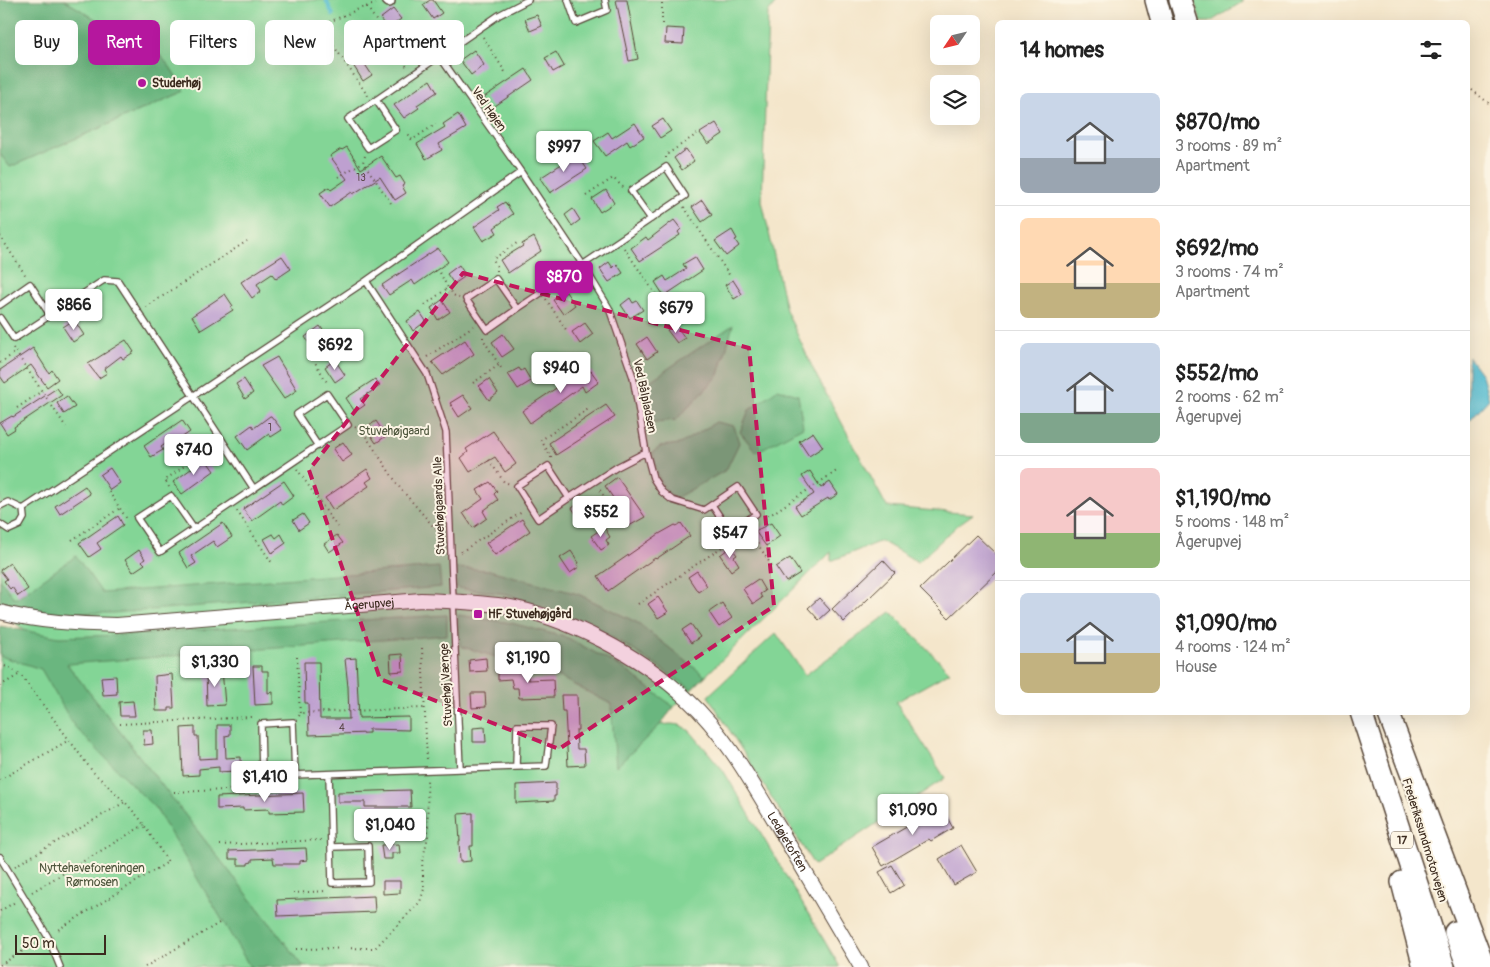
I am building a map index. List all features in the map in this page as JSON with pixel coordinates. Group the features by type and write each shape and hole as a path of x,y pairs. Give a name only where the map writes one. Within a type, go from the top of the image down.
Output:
{"highway":[{"path":"1156,0 1161,20"},
{"path":"1180,0 1185,20"},
{"path":"1361,715 1424,967"},
{"name":"Frederikssundmotorvejen","path":"1361,715 1444,967"},
{"path":"1388,715 1484,967"},
{"name":"Frederikssundmotorvejen","path":"1388,715 1428,856 1468,967"}],"street":[{"name":"Ågerupvej","path":"0,612 20,617 73,624 117,625 421,600 505,606 544,616 586,632 624,652 689,700 707,720"},
{"name":"Ledøjetoften","path":"707,720 734,754 758,792 861,967"}],"lane":[{"path":"464,40 528,0"},
{"path":"568,0 576,23 607,10 605,0"},
{"path":"374,102 396,130 368,148 348,119 429,65"},
{"name":"Ved Højen","path":"445,65 521,172"},
{"path":"517,309 496,279 466,299 486,329 542,293 685,196 666,167 632,191 651,219"},
{"path":"23,509 366,281 521,172"},
{"name":"Ved Bålpladsen","path":"521,172 583,265 609,308 633,377 646,452 653,478 662,492 672,500 704,510 712,505"},
{"path":"0,318 14,338 104,280 118,281 254,489"},
{"name":"Stuvehøjgaards Alle","path":"366,281 427,374 446,432 452,601"},
{"path":"0,305 30,284 50,315"},
{"path":"194,529 171,496 137,518 160,552 318,446 348,425 327,394 297,414 318,446"},
{"name":"Ved Bålpladsen","path":"530,506 538,519 617,467 646,452"},
{"path":"530,506 517,486 548,466 569,498"},
{"path":"738,487 756,514 730,532 712,505 738,487"},
{"path":"0,506 8,502 23,509"},
{"path":"0,524 8,530 20,525 24,518 23,509"},
{"name":"Stuvehøj Vænge","path":"452,601 460,769"},
{"path":"295,775 293,722 261,724 262,776 329,774 546,766 551,726 517,726 516,767"},
{"path":"329,774 331,840 331,847 332,883 369,882 368,846 331,847"},
{"path":"0,857 48,937 60,967"}],"path":[{"path":"374,102 320,26 366,7 389,0"},
{"path":"662,0 662,24"},
{"path":"366,7 413,75"},
{"path":"478,30 507,75"},
{"path":"1470,88 1490,104"},
{"path":"392,132 407,132 412,140 436,124"},
{"path":"664,168 666,155 697,134"},
{"path":"338,177 363,162 368,148"},
{"path":"363,162 393,206"},
{"path":"586,196 613,178 621,187 632,191"},
{"path":"680,200 730,276"},
{"path":"0,236 26,276 25,287"},
{"path":"138,312 247,241"},
{"path":"619,241 672,318 693,304"},
{"path":"496,279 498,267 492,259 517,243"},
{"path":"440,273 453,295 468,302"},
{"path":"425,304 448,288"},
{"path":"542,293 567,331"},
{"path":"420,362 481,321"},
{"path":"486,329 483,338 503,371"},
{"path":"14,338 11,345 66,427"},
{"path":"0,363 16,352"},
{"path":"313,359 328,382 327,394"},
{"path":"473,383 499,365"},
{"path":"17,408 42,391"},
{"path":"548,466 551,457 541,440 590,408"},
{"path":"348,425 358,427 363,432 400,488 450,544"},
{"path":"489,460 504,482 517,486"},
{"path":"293,462 337,526"},
{"path":"168,498 170,489 165,480 187,464"},
{"path":"594,482 616,515"},
{"path":"109,492 131,524 138,520"},
{"path":"232,503 272,563"},
{"path":"450,558 530,506"},
{"path":"72,540 120,508"},
{"path":"743,523 772,566"},
{"path":"296,949 375,948 420,902 424,889 422,862 428,835 422,648"},
{"path":"297,657 300,715"},
{"path":"0,665 20,674 93,772 124,802 144,825 168,862 48,937 0,964"},
{"path":"0,686 20,674"},
{"path":"293,722 301,713 425,708"},
{"path":"120,724 251,717 261,724"},
{"path":"0,780 69,740"},
{"path":"174,792 251,789 262,776"},
{"path":"8,870 124,802"},
{"path":"0,911 144,825"},
{"path":"368,846 377,838 428,835"},
{"path":"220,844 331,840"},
{"path":"293,893 325,891 332,883"},
{"path":"145,967 221,922"}],"highlighted area":[{"path":"463,273 749,348 774,606 559,749 380,679 309,470"}],"green space":[{"path":"0,0 64,0 97,20 88,20 88,65 160,65 160,55 185,91 10,167 0,154"},
{"name":"Stuvehøjgaard","path":"64,0 778,0 768,13 762,201 786,310 815,373 887,507 973,514 959,524 918,562 881,541 831,561 831,552 674,707 659,725 680,725 690,731 723,770 840,967 304,967 67,664 0,611 0,154 10,167 185,91 160,55 160,20 97,20"},
{"path":"1194,0 1242,0 1242,2 1213,20 1200,20"},
{"path":"733,325 719,375 676,420 647,423 641,387"},
{"path":"778,389 798,395 803,427 756,452 740,432 749,410"},
{"path":"716,422 734,426 739,443 726,470 676,498 666,491 657,474 653,452 662,446 680,444"},
{"path":"76,556 102,593 439,567 441,587 112,613 20,612 0,605 0,580 15,599"},
{"path":"456,568 489,570 578,594 638,623 705,676 692,689 627,646 590,625 507,594 457,588"},
{"path":"891,612 950,672 896,702 945,778 814,865 708,696 776,633 805,675"},
{"path":"447,615 447,635 67,664 304,967 250,967 156,809 74,726 41,669 0,656 0,626 59,637 150,634"},
{"path":"458,615 511,623 568,638 623,668 674,707 659,726 616,767 611,704 555,675 460,646"},
{"name":"Nyttehaveforeningen Rørmosen","path":"0,643 44,659 273,967 0,967"}],"water":[{"path":"1470,359 1482,375 1489,399 1470,420"}],"building":[{"path":"433,0 442,13 433,19 423,5"},
{"path":"616,0 627,0 638,59 629,61"},
{"path":"393,9 401,19 381,20"},
{"path":"537,15 542,26 530,31 525,19"},
{"path":"666,28 684,29 683,44 665,43"},
{"path":"474,50 484,65 471,75 464,65 464,57"},
{"path":"556,52 564,66 553,72 545,58"},
{"path":"353,65 365,65 372,75 363,81"},
{"path":"526,69 533,80 492,108 484,97"},
{"path":"430,80 437,92 417,105 419,108 404,118 394,105"},
{"path":"458,114 466,128 439,144 442,150 426,159 417,144 445,127 443,124"},
{"path":"663,119 671,131 660,138 652,126"},
{"path":"635,123 644,137 630,146 627,141 605,156 594,141 608,132 612,138"},
{"path":"716,123 723,134 708,144 700,133"},
{"path":"347,147 361,169 381,156 396,178 400,176 405,184 402,186 406,193 395,200 380,177 353,194 352,192 330,207 320,193 329,187 331,190 347,179 330,156"},
{"path":"686,149 694,161 682,170 674,158"},
{"path":"577,154 587,169 550,193 540,178"},
{"path":"606,190 614,203 600,212 592,199"},
{"path":"702,200 712,215 702,222 692,207"},
{"path":"505,202 513,214 494,228 497,233 483,241 474,227 499,210 497,207"},
{"path":"573,209 580,220 572,226 565,215"},
{"path":"674,220 681,229 678,232 680,235 640,261 631,248 646,237 648,240"},
{"path":"732,230 739,246 726,256 715,241"},
{"path":"534,237 541,251 508,273 500,260"},
{"path":"438,248 448,262 415,285 412,280 389,295 382,285"},
{"path":"282,256 291,269 276,279 272,274 257,284 261,291 252,298 241,282"},
{"path":"695,257 703,270 664,296 655,282 664,276 667,281 686,269 683,264"},
{"path":"609,262 613,268 617,264 623,273 609,282 600,269"},
{"path":"459,265 464,273 462,274 464,277 454,284 447,274"},
{"path":"733,280 742,294 734,299 725,285"},
{"path":"566,292 575,305 563,314 553,300"},
{"path":"225,294 233,306 231,307 233,310 201,330 192,316"},
{"path":"630,298 633,303 637,301 643,310 630,318 621,305"},
{"path":"442,300 450,312 438,320 431,308"},
{"path":"420,312 426,321 413,331 407,321"},
{"path":"74,320 84,335 73,342 63,327"},
{"path":"585,323 593,334 580,344 572,332"},
{"path":"675,324 685,338 677,343 667,330"},
{"path":"320,326 330,340 314,351 305,337"},
{"path":"503,334 514,349 502,357 492,342"},
{"path":"647,337 657,352 647,359 637,344"},
{"path":"126,340 134,352 123,359 121,356 104,369 107,373 99,378 88,364"},
{"path":"465,340 474,354 443,375 432,362"},
{"path":"33,348 49,373 52,370 58,379 47,387 31,365 5,383 0,376 0,370"},
{"path":"277,357 297,390 284,399 261,366"},
{"path":"335,360 345,375 335,382 325,367"},
{"path":"519,368 521,371 524,369 531,381 518,389 508,374"},
{"path":"586,368 589,372 591,371 599,382 585,392 582,386 530,423 522,411"},
{"path":"244,379 253,393 245,399 236,384"},
{"path":"375,379 380,386 360,399 365,405 355,412 346,398"},
{"path":"489,379 498,393 489,400 479,386"},
{"path":"57,388 62,395 14,427 15,429 7,434 0,423 13,417"},
{"path":"463,395 472,408 459,417 450,403"},
{"path":"67,396 75,407 64,414 57,403"},
{"path":"606,405 615,417 556,455 549,443"},
{"path":"270,416 282,430 271,437 269,434 247,450 237,436 252,425 254,428"},
{"path":"182,420 190,432 178,440 176,437 161,447 163,450 151,457 144,446"},
{"path":"376,421 386,436 376,443 366,428"},
{"path":"493,431 516,464 505,472 495,457 470,472 461,458 468,452 466,449"},
{"path":"813,432 823,447 809,456 799,441"},
{"path":"343,442 352,455 342,462 333,449"},
{"path":"204,457 214,471 182,494 173,482"},
{"path":"110,468 120,483 110,490 100,475"},
{"path":"367,469 372,478 366,482 369,486 333,510 325,498"},
{"path":"810,471 821,488 830,482 838,494 801,515 795,506 814,494 802,476"},
{"path":"617,477 645,517 629,526 622,516 624,514 605,486"},
{"path":"284,481 294,496 282,505 280,501 252,521 243,509"},
{"path":"490,482 497,491 494,494 498,500 483,511 487,518 473,528 463,513 483,499 477,490"},
{"path":"85,486 90,494 60,514 55,506"},
{"path":"584,500 592,512 580,520 572,508"},
{"path":"303,514 309,523 299,530 293,520"},
{"path":"118,516 123,525 97,543 101,549 89,557 79,543"},
{"path":"522,519 530,531 495,555 486,543"},
{"path":"223,523 232,537 217,547 213,541 191,556 196,563 188,568 179,553"},
{"path":"681,523 690,536 608,591 598,576 659,534"},
{"path":"771,523 780,536 766,546 755,531"},
{"path":"604,527 610,537 606,540 609,545 601,550 591,536"},
{"path":"273,534 276,538 281,534 286,543 272,553 264,539"},
{"path":"337,535 343,543 329,552 324,544"},
{"path":"976,535 995,553 995,574 949,618 920,589"},
{"path":"731,547 737,555 734,557 739,565 731,571 720,555"},
{"path":"139,550 145,559 142,561 145,564 133,572 125,560"},
{"path":"571,551 579,563 577,564 579,567 570,573 560,558"},
{"path":"790,558 800,573 786,582 776,567"},
{"path":"883,560 895,573 844,622 832,609"},
{"path":"10,563 28,589 18,596 12,587 10,589 4,581 7,579 0,570"},
{"path":"697,571 707,586 698,592 688,577"},
{"path":"758,579 765,591 760,594 762,598 753,604 743,589"},
{"path":"658,597 668,612 658,618 648,604"},
{"path":"819,598 830,610 819,620 808,608"},
{"path":"722,603 732,618 719,627 709,612"},
{"path":"691,624 700,637 691,643 682,630"},
{"path":"402,654 403,671 391,672 390,655"},
{"path":"356,658 359,718 409,717 409,730 369,729 369,733 309,735 308,703 305,703 304,662 319,662 320,719 349,719 345,659"},
{"path":"486,658 487,671 470,672 469,660"},
{"path":"253,666 262,666 262,671 268,671 268,693 273,692 273,704 255,705"},
{"path":"222,669 225,705 207,706 206,670"},
{"path":"498,670 528,670 528,680 553,679 554,697 519,698 518,688 513,688 511,679 498,680"},
{"path":"172,674 174,708 169,708 169,711 156,711 155,676"},
{"path":"116,676 117,694 103,695 101,677"},
{"path":"471,693 485,693 486,707 472,708"},
{"path":"561,695 577,695 577,749 584,749 585,765 568,766 565,711 562,711"},
{"path":"133,701 135,716 120,716 119,702"},
{"path":"217,725 230,725 230,735 225,736 226,758 241,757 241,765 235,766 235,771 219,772 219,767 199,769 199,775 183,776 181,728 195,727 195,736 198,736 199,759 217,758"},
{"path":"485,727 486,742 473,742 473,728"},
{"path":"143,730 152,730 153,744 144,745"},
{"path":"556,783 554,801 516,803 516,785"},
{"path":"410,790 411,807 365,807 365,802 338,802 338,792"},
{"path":"303,793 304,812 269,813 269,809 217,809 217,797"},
{"path":"941,807 953,828 931,841 929,839 883,866 872,847"},
{"path":"473,813 473,846 470,846 471,861 460,862 458,814"},
{"path":"399,844 400,853 392,853 392,859 383,859 381,845"},
{"path":"961,845 977,872 954,885 939,859"},
{"path":"306,848 307,860 300,861 300,864 274,864 273,858 252,859 252,862 248,863 248,865 238,865 238,859 229,859 229,851"},
{"path":"892,865 904,885 891,893 879,872"},
{"path":"383,881 400,881 400,893 383,894"},
{"path":"374,896 375,912 278,916 277,900"}],"waterway":[{"path":"326,0 333,15"}],"place":[{"name":"Studerhøj","path":"142,83"},
{"name":"HF Stuvehøjgård","path":"478,614"}]}
